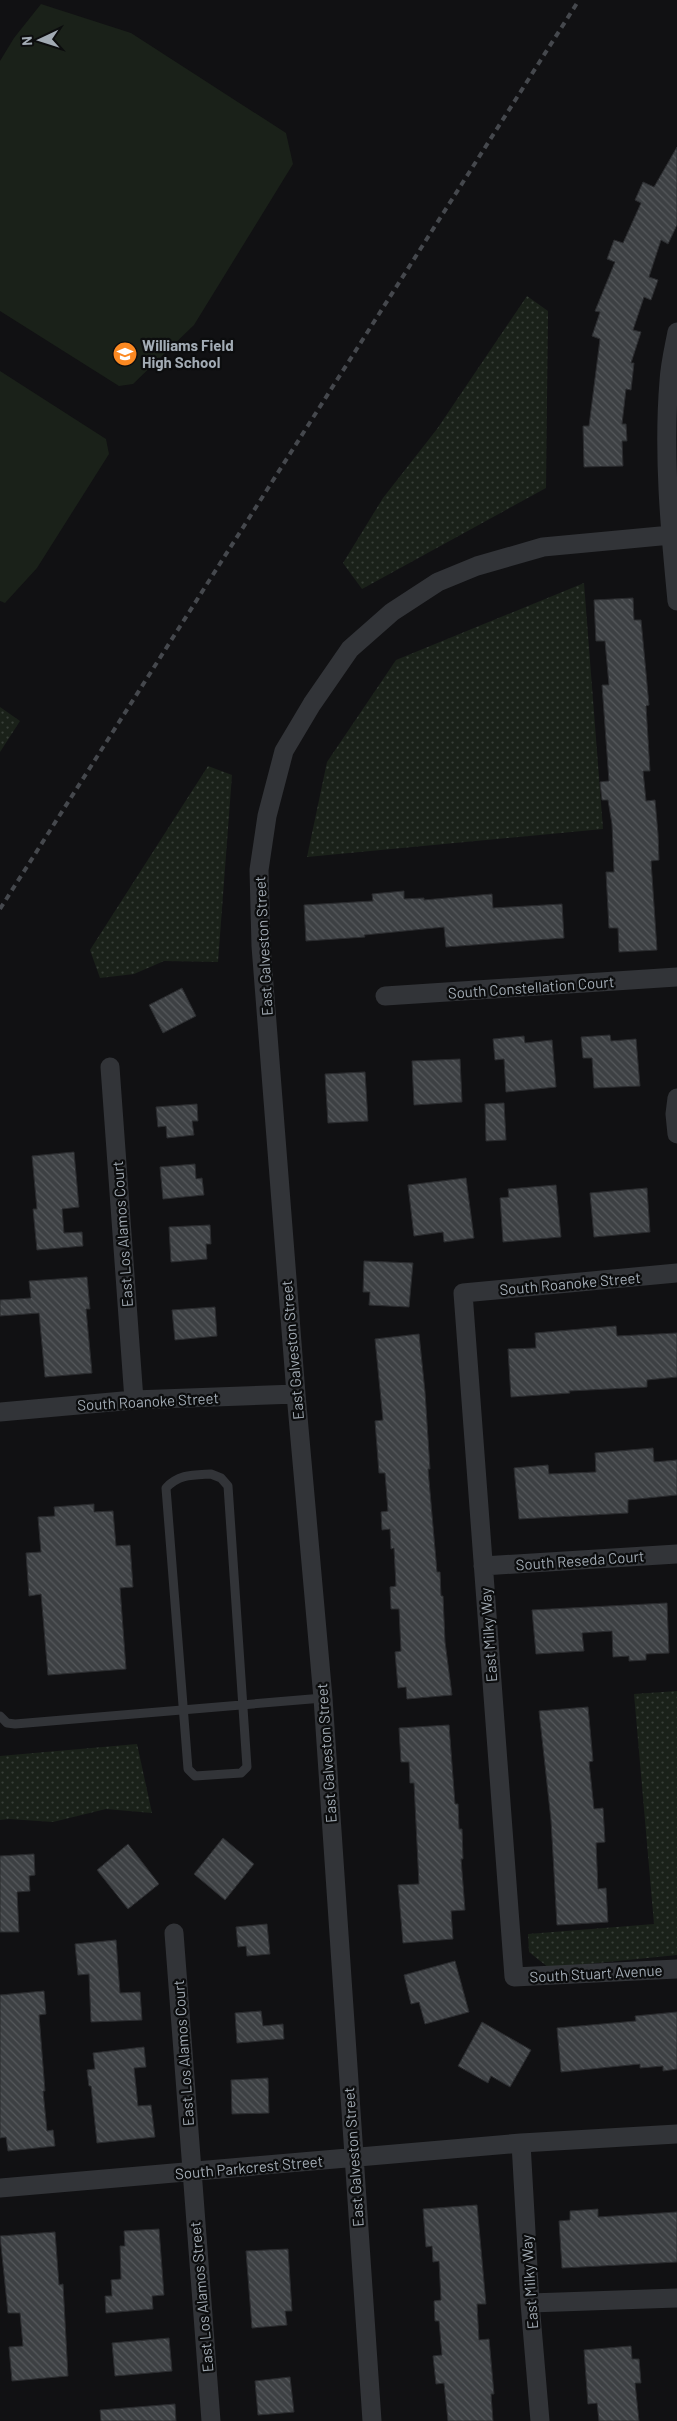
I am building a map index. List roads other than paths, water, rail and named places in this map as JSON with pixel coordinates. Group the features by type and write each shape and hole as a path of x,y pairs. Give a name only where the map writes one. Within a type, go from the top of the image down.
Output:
{"street":[{"path":"677,332 669,380 667,445 671,535 677,601"},
{"name":"East Galveston Street","path":"372,2421 323,1698 296,1394 261,946 259,870 267,816 284,751 312,704 350,650 392,612 438,582 477,566 543,548 671,535"},
{"name":"South Constellation Court","path":"385,996 677,977"},
{"name":"East Los Alamos Court","path":"110,1067 134,1400"},
{"path":"677,1098 675,1114 677,1134"},
{"name":"South Roanoke Street","path":"464,1293 677,1273"},
{"name":"East Milky Way","path":"464,1293 514,1977"},
{"name":"South Roanoke Street","path":"0,1412 134,1400 296,1394"},
{"name":"South Reseda Court","path":"483,1566 677,1554"},
{"name":"East Los Alamos Court","path":"174,1933 191,2172"},
{"name":"South Stuart Avenue","path":"514,1977 677,1969"},
{"name":"South Parkcrest Street","path":"0,2188 521,2143 677,2134"},
{"name":"East Milky Way","path":"521,2143 530,2303 540,2421"},
{"name":"East Los Alamos Street","path":"191,2172 211,2421"},
{"path":"530,2303 677,2298"}],"lane":[{"path":"211,1474 220,1478 228,1486 242,1705 247,1766 241,1772 195,1776 188,1769 166,1488 174,1480 182,1476 211,1474"},
{"path":"0,1716 7,1723 15,1724 323,1698"}],"railway":[{"path":"0,909 579,0"}],"place":[{"name":"Williams Field High School","path":"125,354"}]}
